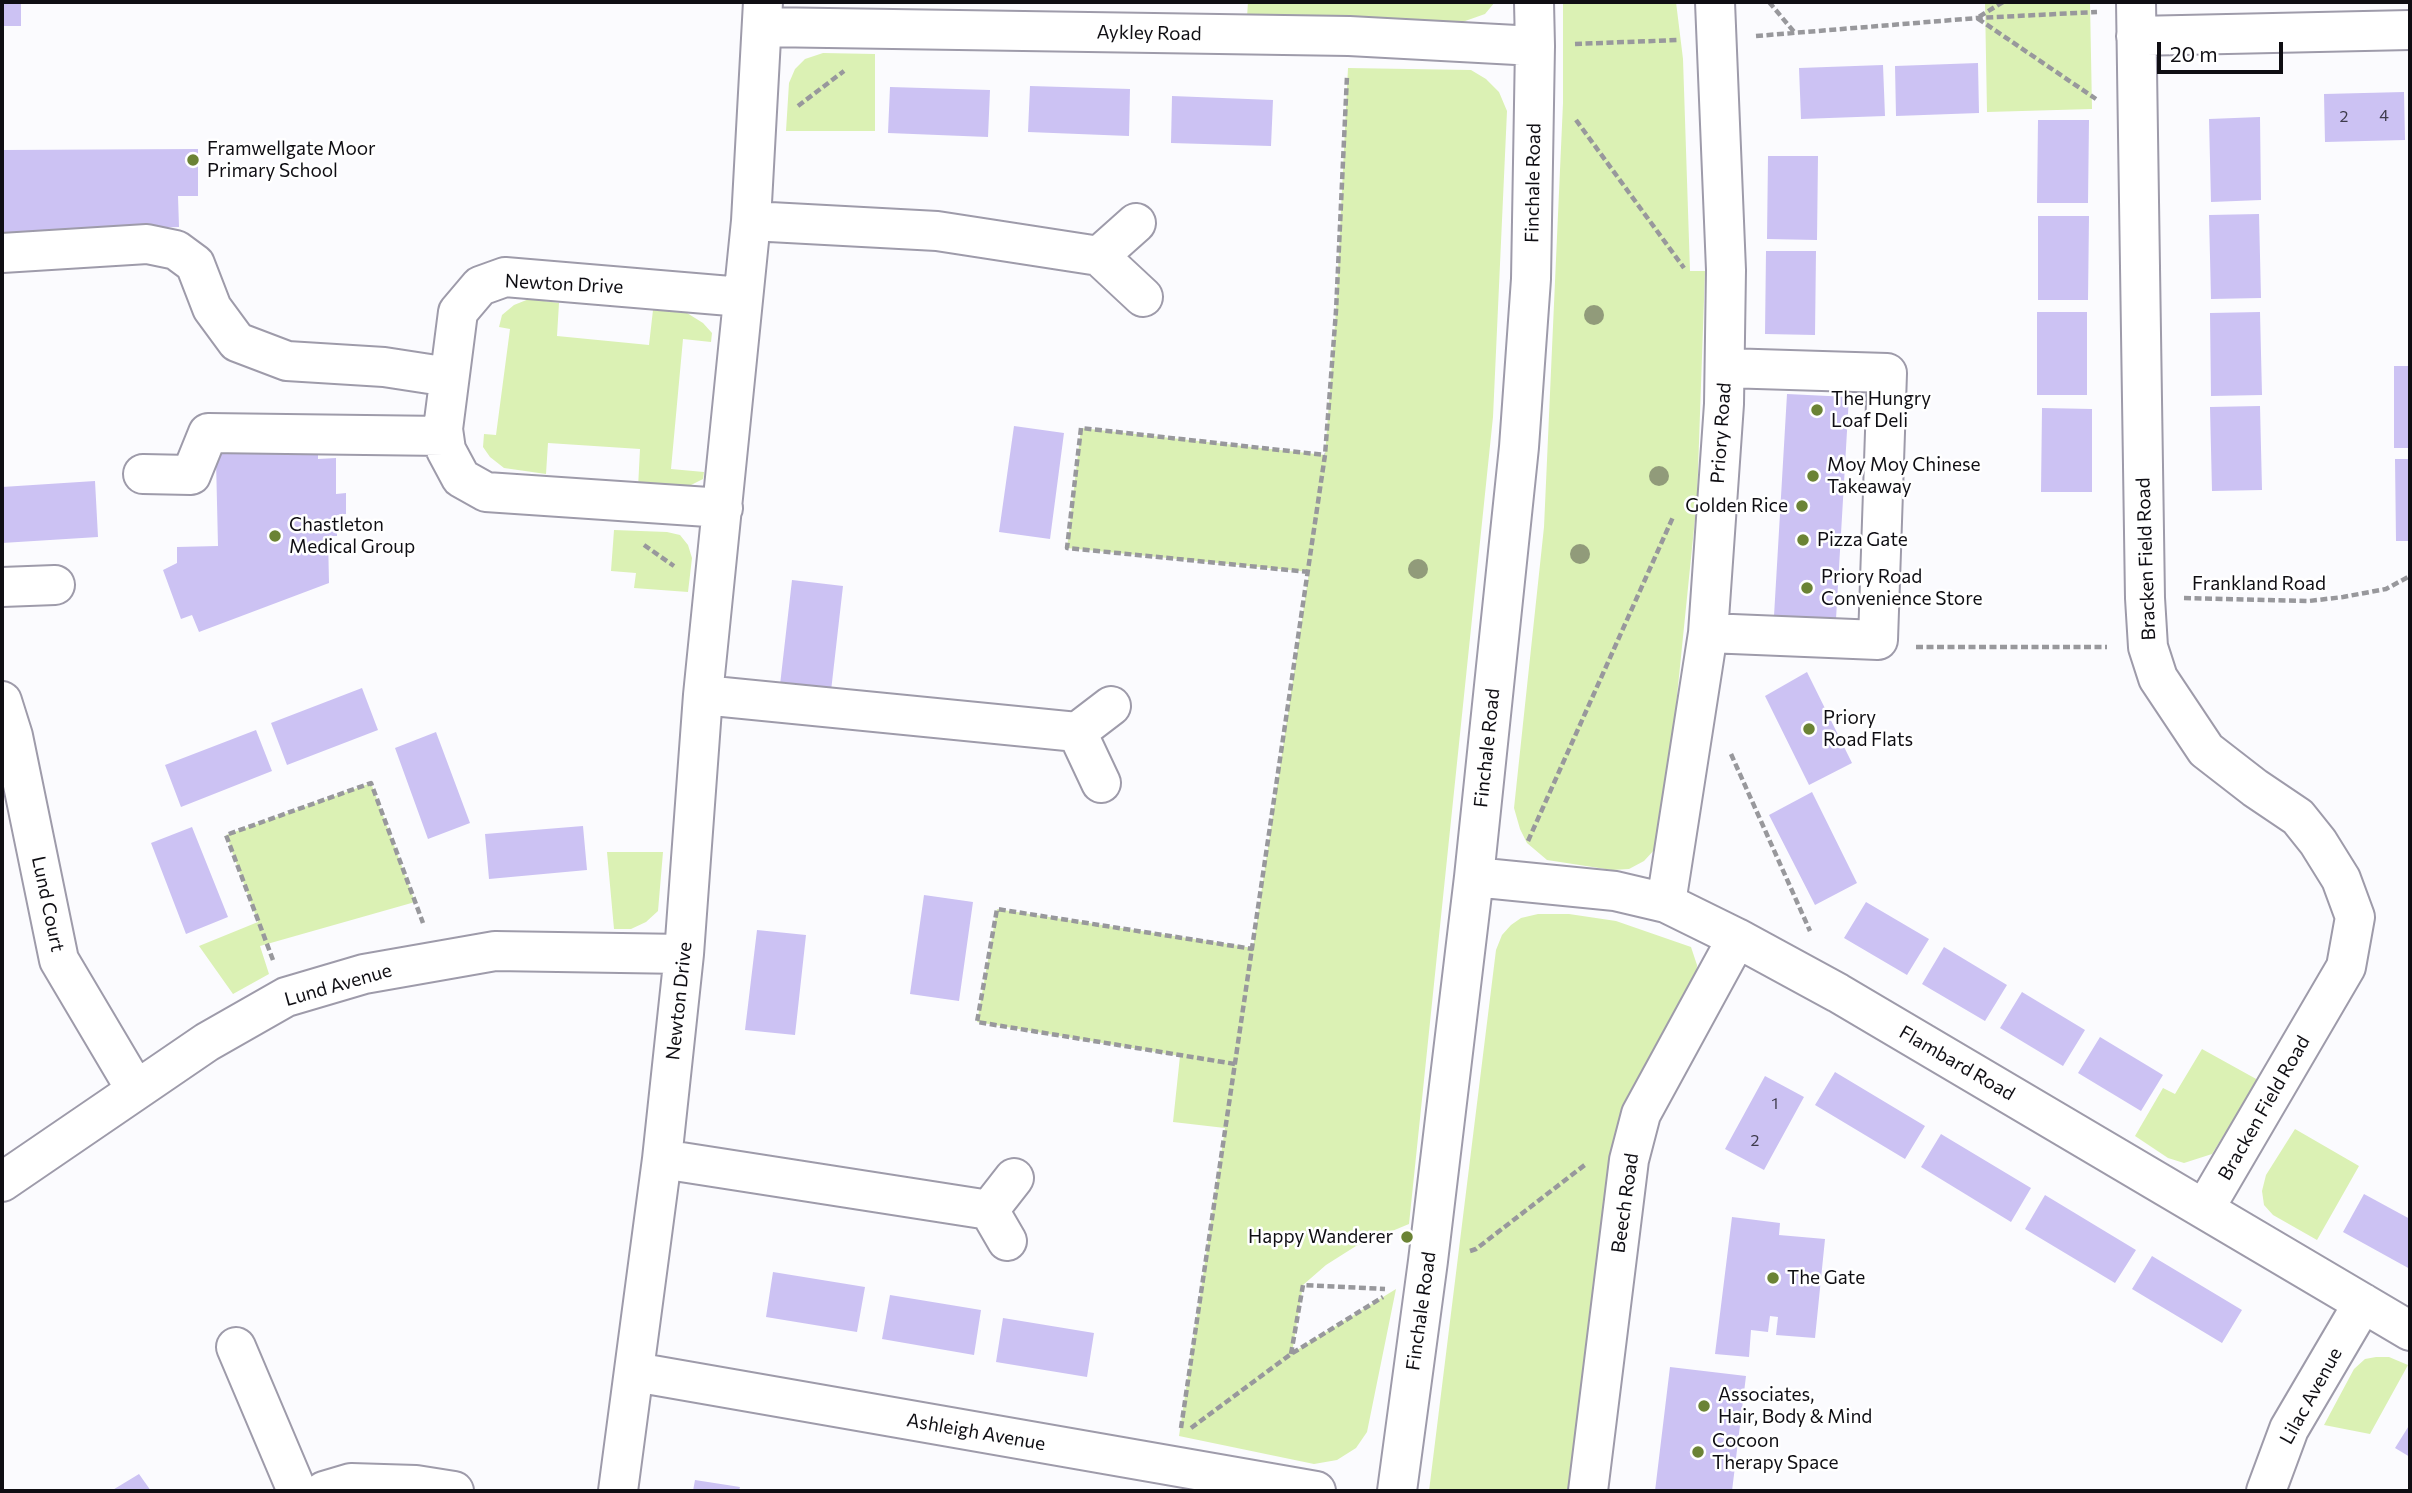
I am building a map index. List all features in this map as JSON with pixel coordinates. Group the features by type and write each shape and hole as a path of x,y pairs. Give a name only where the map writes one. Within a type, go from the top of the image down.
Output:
{"street":[{"name":"Finchale Road","path":"1396,1491 1428,1261 1474,877 1519,447 1531,279 1534,2"},
{"name":"Aykley Road","path":"763,14 867,28 1060,17 1535,46"},
{"name":"Newton Drive","path":"618,1491 662,1159 684,954 703,695 751,221 763,14"},
{"path":"2136,16 2410,30"},
{"name":"Bracken Field Road","path":"2136,16 2148,647 2158,678 2206,750 2298,817 2341,878 2355,917 2346,967 2205,1208"},
{"name":"Priory Road","path":"1666,903 1707,633 1725,368 1716,20"},
{"path":"751,221 937,231 1099,256 1143,296"},
{"path":"1099,256 1136,223"},
{"path":"2,253 147,244 176,250 195,264 212,308 237,342 286,361 384,368 449,377"},
{"name":"Newton Drive","path":"723,509 486,492 461,478 446,450 444,436 449,377 458,312 480,286 505,277 742,297"},
{"path":"1707,633 1878,640 1887,373 1725,368"},
{"path":"143,474 191,475 208,433 444,436"},
{"path":"2,587 55,585"},
{"path":"703,695 1077,732 1111,706"},
{"name":"Lund Court","path":"2,701 13,736 59,960 136,1090"},
{"path":"1077,732 1101,783"},
{"name":"Flambard Road","path":"1474,877 1615,891 1666,903 1737,938 1850,1000 2410,1331"},
{"name":"Beech Road","path":"1588,1491 1629,1160 1641,1114 1737,938"},
{"name":"Lund Avenue","path":"2,1182 207,1042 286,997 364,974 495,951 684,954"},
{"path":"662,1159 998,1226 1014,1178"},
{"name":"Lilac Avenue","path":"2266,1491 2289,1429 2364,1304"},
{"path":"236,1347 297,1491"},
{"name":"Ashleigh Avenue","path":"635,1372 1191,1481 1316,1491"},
{"path":"324,1491 351,1483 416,1485 454,1491"}],"path":[{"path":"1769,2 1796,33"},
{"path":"1977,18 2003,2"},
{"path":"1535,46 1716,20 1796,33 1977,18 2136,16"},
{"path":"1977,18 2137,127"},
{"path":"758,114 787,114 866,54 867,28"},
{"path":"1291,1354 1303,1285 1396,1289 1291,1354 1179,1436 1325,455 1349,36"},
{"path":"1535,102 1563,103 1702,293 1725,293"},
{"path":"1309,572 1067,548 1081,428 1325,455"},
{"path":"624,502 624,530 690,577 715,580"},
{"path":"1525,880 1527,843 1673,517"},
{"name":"Frankland Road","path":"2145,598 2309,601 2386,589 2410,576"},
{"path":"1878,640 1903,647 2148,647"},
{"path":"1696,714 1723,736 1811,932"},
{"path":"286,997 226,835 371,783 437,960"},
{"path":"1235,1064 977,1022 997,909 1253,949"},
{"path":"1428,1261 1476,1249 1592,1159"}],"green space":[{"path":"1248,2 1495,2 1485,14 1451,26 1247,17"},
{"path":"1563,2 1676,2 1683,59 1690,271 1705,271 1697,499 1664,824 1655,849 1644,861 1629,869 1612,870 1547,860 1527,843 1514,808 1544,527 1563,103"},
{"path":"1985,2 2090,2 2092,109 1987,112"},
{"path":"823,53 875,54 875,131 786,131 789,83 795,69 805,59"},
{"path":"1348,68 1471,70 1486,79 1499,92 1507,111 1493,417 1409,1224 1356,1246 1326,1265 1303,1285 1292,1353 1396,1289 1367,1432 1356,1448 1337,1460 1314,1464 1179,1436 1225,1128 1173,1122 1180,1056 977,1022 997,909 1253,948 1309,572 1067,548 1081,428 1325,455 1336,311"},
{"path":"529,299 559,303 557,336 649,345 653,310 687,313 703,323 712,333 711,342 683,339 671,469 704,472 703,479 685,488 638,488 640,449 548,443 546,474 504,468 490,457 483,447 484,434 496,435 510,329 499,327 502,315 514,305"},
{"path":"614,530 680,535 688,545 692,558 688,592 634,588 636,573 611,571"},
{"path":"371,783 415,902 260,946 269,974 233,994 199,946 258,922 226,835"},
{"path":"607,852 663,852 658,911 646,922 631,929 614,929"},
{"path":"1538,914 1569,914 1616,921 1691,947 1697,965 1696,979 1624,1114 1613,1143 1569,1491 1429,1491 1496,950 1502,935 1511,925 1521,918"},
{"path":"2202,1049 2258,1080 2212,1154 2184,1163 2168,1158 2135,1136 2163,1088 2175,1094"},
{"path":"2295,1129 2359,1166 2317,1240 2273,1215 2264,1205 2262,1191 2266,1175"},
{"path":"2389,1357 2408,1365 2370,1434 2324,1425 2354,1369 2365,1359"}],"building":[{"path":"2,2 21,2 21,26 2,26"},
{"path":"1978,63 1979,113 1896,116 1895,66"},
{"path":"1883,65 1885,116 1801,119 1799,68"},
{"path":"1030,86 1130,89 1129,136 1028,132"},
{"path":"890,87 990,90 988,137 888,133"},
{"path":"2404,92 2405,140 2325,142 2324,94"},
{"path":"1172,96 1273,100 1271,146 1171,143"},
{"path":"2260,117 2261,200 2211,202 2209,119"},
{"path":"2038,120 2089,120 2088,203 2037,203"},
{"path":"198,149 198,196 178,196 179,227 2,233 2,150"},
{"path":"1768,156 1818,156 1817,240 1767,239"},
{"path":"2259,214 2261,298 2211,299 2209,215"},
{"path":"2038,216 2089,216 2088,300 2038,300"},
{"path":"1766,251 1816,251 1815,335 1765,334"},
{"path":"2037,312 2087,312 2087,395 2037,395"},
{"path":"2260,312 2262,395 2211,396 2210,313"},
{"path":"2394,366 2410,366 2410,448 2394,448"},
{"path":"1787,394 1849,397 1836,619 1774,616"},
{"path":"2260,406 2262,490 2212,491 2210,407"},
{"path":"2042,408 2092,409 2092,492 2041,492"},
{"path":"1014,426 1064,433 1050,539 999,532"},
{"name":"Chastleton Medical Group","path":"318,440 318,459 336,458 336,494 346,493 346,514 337,515 337,536 328,536 329,583 199,632 192,615 181,619 163,570 177,563 177,547 218,546 216,460 234,442"},
{"path":"2395,459 2410,459 2410,541 2396,541"},
{"path":"95,481 98,537 2,543 2,487"},
{"path":"792,580 843,586 831,691 780,685"},
{"name":"Priory Road Flats","path":"1807,672 1852,763 1809,785 1765,696"},
{"path":"362,688 378,730 287,765 271,723"},
{"path":"256,730 272,771 181,807 165,765"},
{"path":"436,732 470,823 428,839 395,748"},
{"name":"Priory Road Flats","path":"1812,792 1857,883 1815,905 1769,815"},
{"path":"583,826 587,870 489,879 485,834"},
{"path":"192,827 228,917 186,934 151,843"},
{"path":"924,895 973,902 959,1001 910,994"},
{"path":"1866,902 1929,939 1907,975 1844,938"},
{"path":"757,930 806,935 795,1035 745,1030"},
{"path":"1944,947 2007,985 1985,1021 1922,984"},
{"path":"2022,992 2085,1030 2063,1066 2000,1028"},
{"path":"2100,1037 2163,1075 2141,1111 2078,1073"},
{"path":"1835,1072 1925,1126 1905,1159 1815,1105"},
{"path":"1765,1076 1804,1097 1764,1170 1725,1149"},
{"path":"1941,1134 2031,1188 2011,1222 1921,1167"},
{"path":"2364,1194 2410,1219 2410,1269 2343,1232"},
{"path":"2045,1195 2136,1250 2115,1283 2025,1229"},
{"name":"The Gate","path":"1732,1217 1780,1223 1779,1235 1825,1239 1815,1338 1776,1335 1778,1317 1770,1316 1768,1332 1751,1330 1749,1357 1715,1354"},
{"path":"2152,1256 2242,1310 2222,1343 2132,1289"},
{"path":"773,1272 865,1287 857,1332 766,1317"},
{"path":"890,1295 981,1310 974,1355 882,1339"},
{"path":"1003,1318 1094,1333 1087,1377 996,1362"},
{"path":"1670,1367 1746,1376 1732,1491 1655,1491"},
{"path":"2410,1424 2410,1457 2395,1448"},
{"path":"139,1474 151,1491 111,1491"},
{"path":"695,1480 740,1487 739,1491 693,1491"}],"place":[{"name":"Framwellgate Moor Primary School","path":"193,160"},
{"name":"The Hungry Loaf Deli","path":"1817,410"},
{"name":"Moy Moy Chinese Takeaway","path":"1813,476"},
{"name":"Golden Rice","path":"1802,506"},
{"name":"Chastleton Medical Group","path":"275,536"},
{"name":"Pizza Gate","path":"1803,540"},
{"name":"Priory Road Convenience Store","path":"1807,588"},
{"name":"Priory Road Flats","path":"1809,729"},
{"name":"Happy Wanderer","path":"1407,1237"},
{"name":"The Gate","path":"1773,1278"},
{"name":"Associates, Hair, Body & Mind","path":"1704,1406"},
{"name":"Cocoon Therapy Space","path":"1698,1452"}]}
